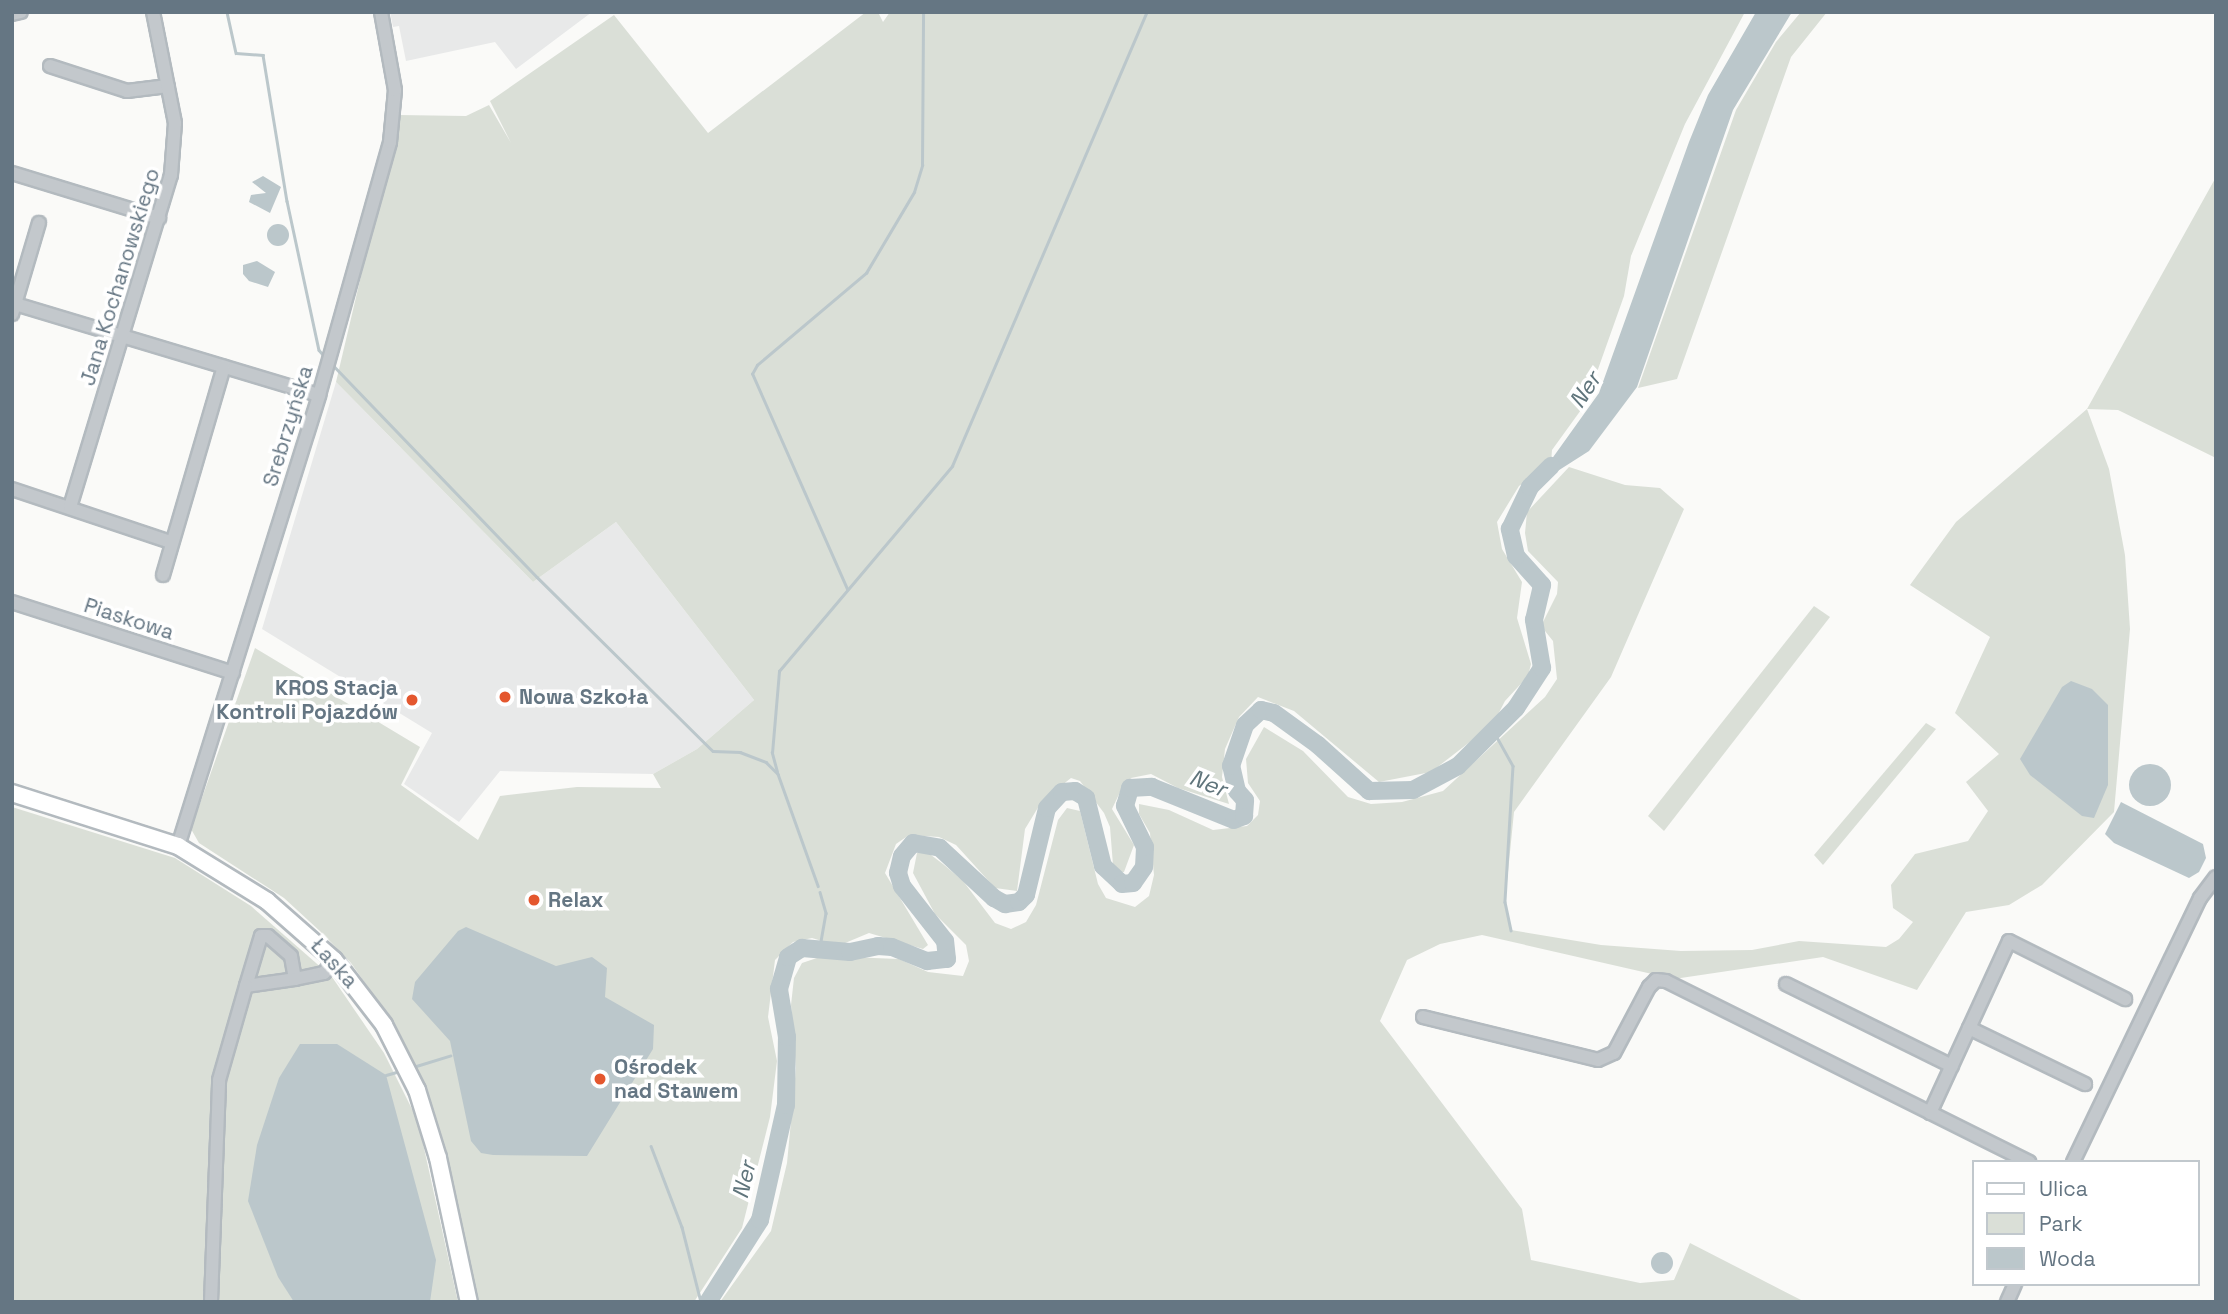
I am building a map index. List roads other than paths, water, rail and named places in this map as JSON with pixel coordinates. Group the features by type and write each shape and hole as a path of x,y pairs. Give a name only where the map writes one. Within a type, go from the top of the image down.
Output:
{"main road":[{"name":"Łaska","path":"12,793 178,846 267,901 332,963 379,1018 411,1077 438,1157 469,1302"}],"street":[{"path":"12,14 20,12"},
{"name":"Jana Kochanowskiego","path":"70,507 159,218 174,157 175,123 153,12"},
{"name":"Srebrzyńska","path":"178,846 319,395 396,110 381,12"},
{"path":"50,66 127,90 168,86"},
{"path":"12,173 159,218"},
{"path":"39,223 13,307 319,395"},
{"path":"163,575 170,542 224,367"},
{"path":"12,489 170,542"},
{"name":"Piaskowa","path":"12,602 233,673"},
{"path":"2074,1160 2200,898 2216,877"},
{"path":"211,1302 219,1087 261,936 268,936 291,956 295,979"},
{"path":"1930,1113 2009,942 2125,999"},
{"path":"246,986 324,973 332,963"},
{"path":"1423,1017 1598,1060 1614,1053 1649,987 1656,980 1666,981 2025,1160"},
{"path":"1786,984 1952,1066"},
{"path":"1969,1028 2085,1084"},
{"path":"2007,1302 2014,1286"}],"water":[{"path":"1756,12 1792,12 1733,110 1637,387 1589,451 1531,488 1599,393 1708,95"},
{"path":"263,176 281,187 270,213 249,202 251,195 266,193 252,182"},
{"path":"274,224 282,224 289,231 289,239 282,246 274,246 267,239 267,231"},
{"path":"257,261 275,272 268,287 249,281 243,274 243,265"},
{"path":"2071,681 2092,689 2108,705 2108,785 2094,818 2082,816 2030,775 2020,759 2062,687"},
{"path":"2150,764 2165,770 2171,785 2165,800 2150,806 2135,800 2129,785 2135,770"},
{"path":"2121,802 2203,844 2206,858 2199,872 2189,878 2114,843 2105,834"},
{"path":"466,927 556,966 592,957 607,968 605,997 654,1025 653,1049 587,1156 493,1155 481,1153 471,1141 450,1041 412,999 415,982 458,931"},
{"path":"300,1044 337,1044 386,1075 436,1260 430,1302 294,1302 278,1277 248,1201 257,1145 279,1078"},
{"path":"1662,1252 1670,1255 1673,1263 1670,1271 1662,1274 1654,1271 1651,1263 1654,1255"}],"waterway":[{"path":"227,12 236,53 263,55 287,201 319,350 325,357"},
{"path":"847,589 752,374 757,365 866,273 914,192 922,165 923,12"},
{"path":"777,772 772,753 779,671 952,466 1147,12"},
{"path":"332,364 537,577 713,751 740,752 766,762 778,774 818,886"},
{"name":"Ner","path":"708,1302 760,1220 786,1105 787,1037 779,989 788,957 802,948 850,952 878,946 892,947 927,961 947,959 945,941 902,886 898,873 902,856 913,843 940,848 994,898 1005,904 1019,902 1026,895 1047,808 1062,792 1075,791 1086,798 1103,866 1122,884 1133,883 1144,867 1145,847 1125,806 1130,788 1152,787 1234,820 1244,816 1245,800 1237,791 1231,766 1245,725 1261,710 1274,713 1318,745 1369,791 1413,790 1458,766 1516,708 1542,668 1534,620 1542,585 1516,556 1510,529 1530,487 1551,466"},
{"path":"1493,730 1513,766 1505,902 1511,930"},
{"path":"820,892 826,913 820,948"},
{"path":"413,1067 450,1056"},
{"path":"386,1075 400,1071"},
{"path":"651,1146 682,1227 701,1302"}],"place":[{"name":"Nowa Szkoła","path":"505,697"},
{"name":"KROS Stacja Kontroli Pojazdów","path":"412,700"},
{"name":"Relax","path":"534,900"},
{"name":"Ośrodek nad Stawem","path":"600,1079"}]}
